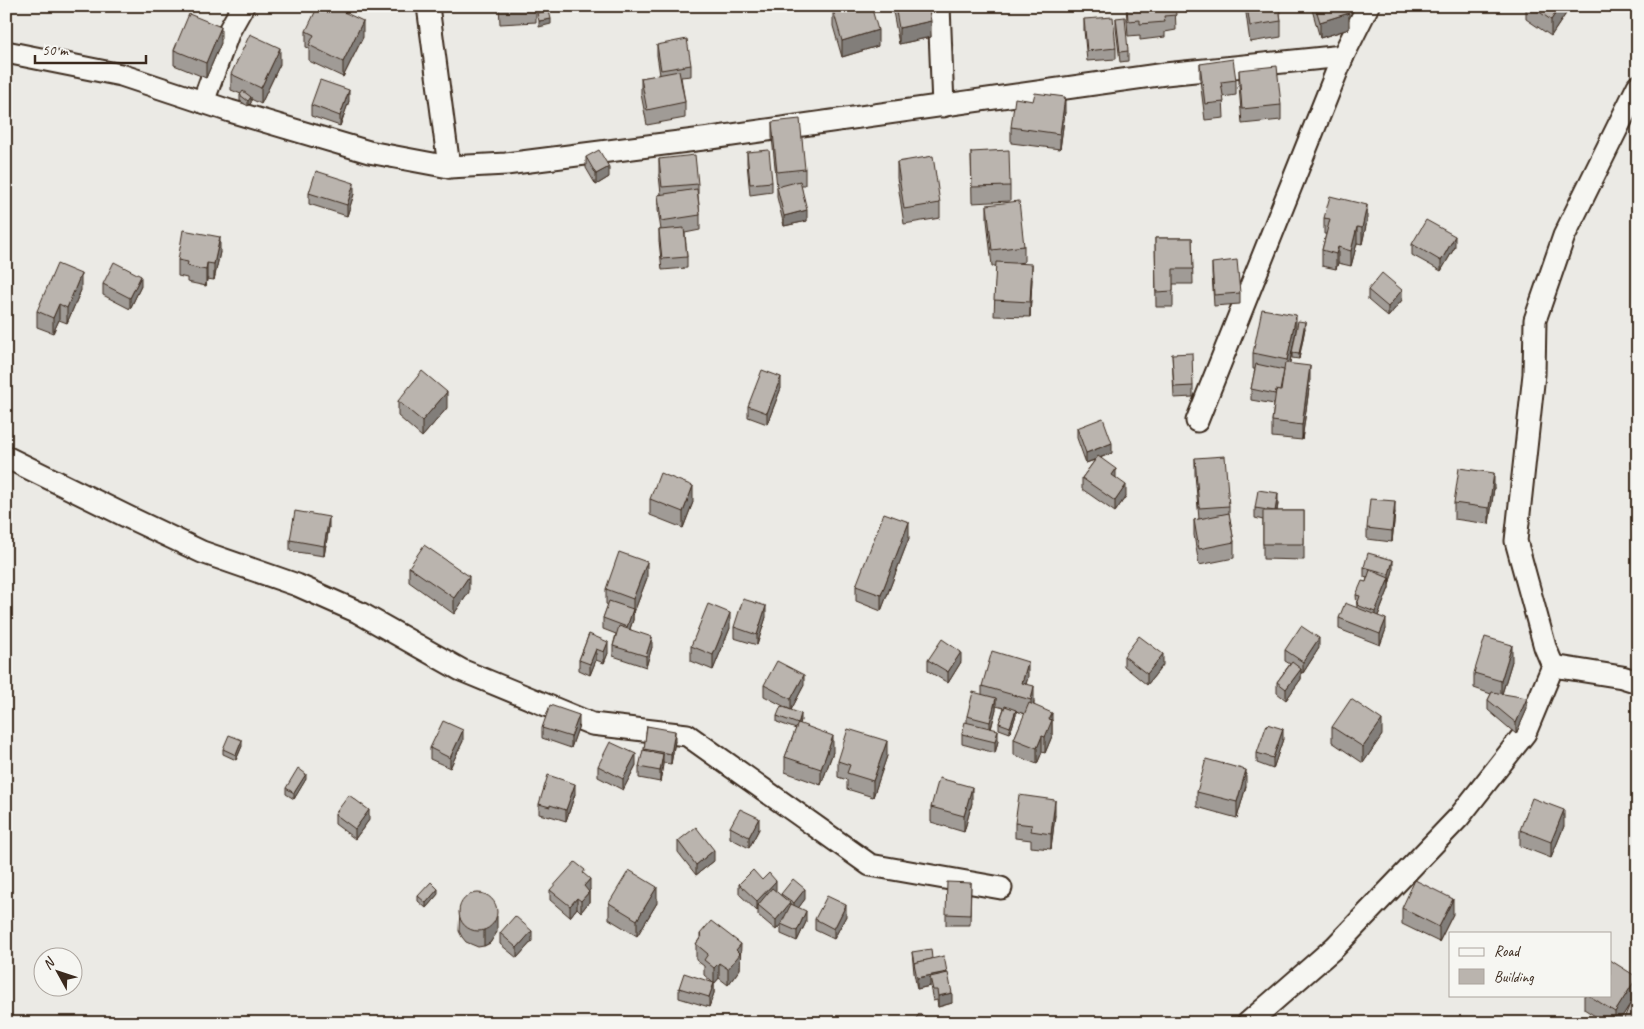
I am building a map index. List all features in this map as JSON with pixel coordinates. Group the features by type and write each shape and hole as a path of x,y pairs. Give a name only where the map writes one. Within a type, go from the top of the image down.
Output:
{"street":[{"path":"203,102 229,31 243,6"},
{"path":"428,6 449,167"},
{"path":"940,6 943,106"},
{"path":"1197,421 1343,56 1368,6"},
{"path":"6,52 121,75 369,152 449,167 526,161 711,138 1164,74 1343,56"},
{"path":"1248,1023 1336,947 1459,817 1525,733 1553,666 1545,647 1516,541 1534,374 1535,320 1564,236 1638,86"},
{"path":"6,457 128,518 202,552 297,585 358,612 461,670 592,724 687,735 870,865 1001,888"},
{"path":"1553,666 1622,677 1638,682"}],"building":[{"path":"318,6 331,6 363,21 343,62 309,45 314,35 306,31"},
{"path":"499,6 531,6 500,8"},
{"path":"845,6 871,6 878,30 842,41 833,10"},
{"path":"895,6 928,6 931,21 899,28"},
{"path":"1127,6 1175,6 1176,15 1164,16 1165,22 1140,24 1140,20 1128,21"},
{"path":"1247,6 1279,6 1281,21 1250,26"},
{"path":"1315,6 1347,6 1349,13 1320,22"},
{"path":"1531,6 1560,6 1551,20"},
{"path":"549,11 551,19 539,21 537,13"},
{"path":"189,14 221,27 206,63 174,50"},
{"path":"1113,17 1116,48 1087,51 1084,19"},
{"path":"1125,17 1128,51 1120,52 1116,18"},
{"path":"250,34 280,48 261,88 231,74"},
{"path":"687,39 691,65 661,70 657,45"},
{"path":"1233,59 1236,80 1221,82 1224,102 1205,104 1200,64"},
{"path":"1277,66 1281,105 1242,109 1239,70"},
{"path":"679,71 685,102 647,110 641,78"},
{"path":"320,80 349,90 340,116 311,105"},
{"path":"243,91 251,97 248,101 240,95"},
{"path":"1035,93 1065,97 1060,134 1011,127 1015,98 1033,101"},
{"path":"800,119 805,169 777,172 772,122"},
{"path":"599,150 609,167 596,174 586,157"},
{"path":"769,150 772,182 750,184 747,152"},
{"path":"1009,150 1010,186 972,187 971,152"},
{"path":"695,155 698,184 662,187 659,159"},
{"path":"933,156 940,203 904,209 897,162"},
{"path":"316,171 354,183 347,205 309,193"},
{"path":"800,181 807,210 784,216 777,187"},
{"path":"697,189 700,215 661,221 658,195"},
{"path":"1330,196 1367,205 1362,228 1357,227 1351,251 1338,247 1336,254 1322,250 1330,219 1324,218"},
{"path":"1019,201 1024,246 992,250 987,205"},
{"path":"1426,220 1455,236 1441,261 1412,244"},
{"path":"684,228 687,257 662,259 659,230"},
{"path":"183,230 220,237 214,264 207,263 206,270 187,266 188,262 178,260"},
{"path":"1155,238 1192,238 1193,269 1173,269 1173,291 1156,292"},
{"path":"1237,260 1240,293 1214,295 1212,263"},
{"path":"114,262 141,276 130,298 103,284"},
{"path":"996,262 1032,264 1030,302 994,300"},
{"path":"57,264 81,274 67,308 59,304 53,318 37,311"},
{"path":"1382,273 1402,290 1388,307 1368,290"},
{"path":"1262,309 1296,315 1287,360 1253,353"},
{"path":"1298,321 1305,322 1299,354 1292,353"},
{"path":"1192,353 1193,386 1174,387 1172,354"},
{"path":"1285,363 1310,366 1302,425 1272,421 1276,390 1281,391"},
{"path":"1256,364 1284,370 1280,391 1276,390 1275,394 1251,389"},
{"path":"762,370 781,377 767,413 748,406"},
{"path":"422,371 447,392 422,421 398,401"},
{"path":"1103,418 1112,443 1086,453 1077,428"},
{"path":"1098,456 1116,469 1112,475 1126,485 1115,501 1082,478"},
{"path":"1225,456 1229,506 1199,508 1195,458"},
{"path":"1459,468 1494,473 1489,508 1454,503"},
{"path":"660,473 693,486 683,512 650,499"},
{"path":"1258,490 1278,493 1275,511 1255,508"},
{"path":"1370,499 1395,501 1392,531 1367,528"},
{"path":"295,511 329,517 324,546 290,540"},
{"path":"1263,511 1304,511 1304,544 1263,544"},
{"path":"884,513 909,522 881,595 856,586"},
{"path":"1229,513 1234,542 1199,549 1194,520"},
{"path":"424,545 469,576 454,598 409,567"},
{"path":"619,552 647,562 633,599 606,589"},
{"path":"1368,553 1393,560 1389,574 1364,567"},
{"path":"1370,570 1389,578 1375,612 1357,605 1360,596 1356,595 1362,581 1366,582"},
{"path":"743,599 766,606 757,635 734,627"},
{"path":"609,601 633,609 627,627 603,618"},
{"path":"1345,603 1386,619 1380,634 1339,618"},
{"path":"708,604 730,613 713,655 691,646"},
{"path":"619,626 652,637 646,656 613,646"},
{"path":"1301,626 1319,638 1303,662 1285,650"},
{"path":"589,634 608,642 604,652 596,649 590,664 579,660"},
{"path":"1139,636 1163,654 1147,674 1124,656"},
{"path":"1485,637 1512,645 1501,681 1474,673"},
{"path":"942,639 961,652 948,672 928,660"},
{"path":"992,651 1028,662 1022,683 1034,686 1031,700 982,686"},
{"path":"777,661 804,675 791,699 764,685"},
{"path":"1292,662 1301,669 1286,689 1277,682"},
{"path":"973,692 996,698 990,722 967,716"},
{"path":"1492,692 1527,698 1516,723 1488,700"},
{"path":"1351,699 1382,720 1363,747 1332,727"},
{"path":"1029,703 1052,713 1049,719 1052,720 1045,737 1042,736 1037,748 1014,739"},
{"path":"550,705 579,715 571,737 542,728"},
{"path":"781,706 801,714 798,724 777,716"},
{"path":"1005,706 1016,710 1010,727 999,723"},
{"path":"443,721 463,730 450,758 430,748"},
{"path":"965,722 998,730 995,742 962,734"},
{"path":"798,723 833,736 821,769 785,757"},
{"path":"1267,724 1283,729 1273,758 1257,753"},
{"path":"647,726 675,731 671,754 644,749"},
{"path":"848,729 887,741 873,781 847,773 850,765 838,761"},
{"path":"229,735 242,740 236,755 223,749"},
{"path":"610,742 636,754 623,779 598,766"},
{"path":"643,750 663,754 660,771 639,767"},
{"path":"1206,759 1246,770 1237,802 1197,792"},
{"path":"298,768 306,774 294,793 286,788"},
{"path":"548,775 575,784 566,810 539,804"},
{"path":"939,778 972,787 964,816 931,807"},
{"path":"349,795 369,810 355,829 335,814"},
{"path":"1019,795 1055,800 1051,834 1031,831 1032,825 1015,823"},
{"path":"1532,798 1564,810 1551,842 1520,830"},
{"path":"740,809 759,818 749,837 730,827"},
{"path":"696,827 714,850 696,865 678,841"},
{"path":"575,862 585,870 583,873 590,879 584,886 589,892 581,901 577,898 570,906 550,890"},
{"path":"629,870 657,887 637,920 609,903"},
{"path":"753,870 762,880 769,873 776,881 757,901 739,884"},
{"path":"793,879 805,889 794,903 781,894"},
{"path":"1415,880 1453,899 1439,927 1402,908"},
{"path":"431,882 438,889 426,903 418,896"},
{"path":"947,882 971,883 970,915 946,914"},
{"path":"772,888 790,903 776,920 758,905"},
{"path":"478,893 491,899 497,912 491,925 478,931 465,925 459,912 465,899"},
{"path":"827,896 846,905 834,929 815,919"},
{"path":"791,904 806,911 797,931 781,924"},
{"path":"515,916 532,931 517,948 500,933"},
{"path":"711,921 741,944 736,950 740,954 728,969 719,963 714,968 704,960 708,954 696,944 702,936 700,934"},
{"path":"931,949 932,959 914,963 912,952"},
{"path":"944,956 947,972 917,978 914,963"},
{"path":"1612,961 1637,977 1615,1012 1590,996 1612,996"},
{"path":"684,973 714,983 709,997 679,988"},
{"path":"948,973 952,993 938,996 937,990 933,990 930,977"},
{"path":"1630,1004 1638,1007 1638,1023 1626,1023 1623,1021"},
{"path":"919,1014 938,1023 913,1023"}]}
